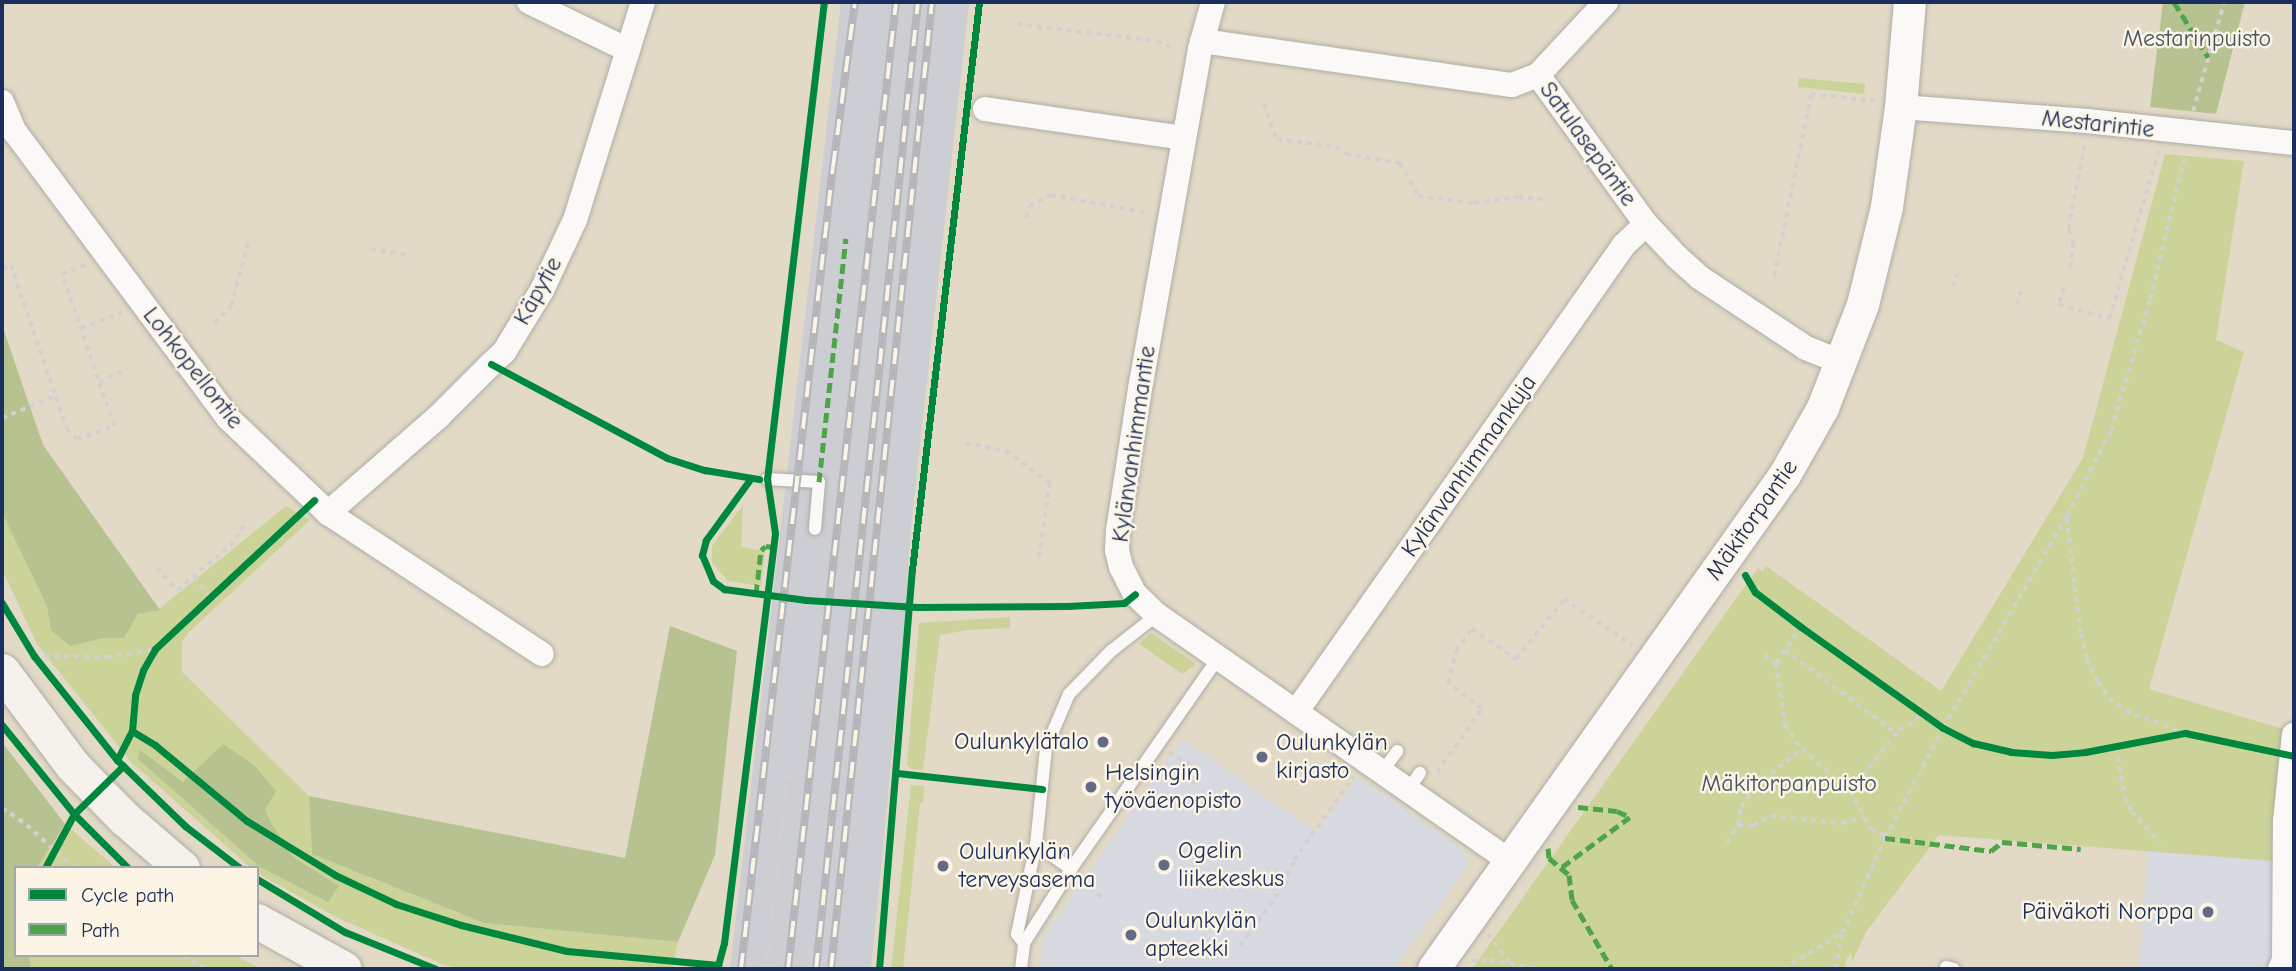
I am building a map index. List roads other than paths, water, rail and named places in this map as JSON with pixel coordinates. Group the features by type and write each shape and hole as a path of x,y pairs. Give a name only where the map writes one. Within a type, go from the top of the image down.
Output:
{"main road":[{"path":"2,671 72,765 125,819 180,866"},
{"path":"259,921 344,969"}],"street":[{"path":"529,2 628,50"},
{"name":"Käpytie","path":"328,513 439,416 504,352 542,290 575,220 643,2"},
{"name":"Kylänvanhimmantie","path":"1213,2 1202,41 1183,138 1141,382 1117,550 1129,585 1157,615 1382,772 1414,782 1511,862"},
{"path":"1538,75 1606,2"},
{"name":"Mäkitorpantie","path":"1434,969 1785,475 1812,430 1843,363 1863,305 1887,207 1890,104 1910,2"},
{"name":"Satulasepäntie","path":"1202,41 1512,85 1538,75 1646,224 1699,276 1806,348 1843,363"},
{"name":"Lohkopellontie","path":"2,102 15,132 228,418 328,513 542,654"},
{"name":"Mestarintie","path":"1890,104 2087,121 2294,144"},
{"path":"985,109 1183,138"},
{"name":"Kylänvanhimmankuja","path":"1296,712 1624,245 1646,224"},
{"path":"2286,964 2294,734"}],"lane":[{"path":"767,479 819,482 815,529"},
{"path":"1024,943 1017,934 1035,844 1046,748 1069,694 1111,651 1157,615"},
{"path":"1021,969 1024,943 1071,869 1218,658"},
{"path":"1382,772 1397,751"},
{"path":"1035,844 1071,869"}],"railway":[{"path":"741,969 833,167 855,2"},
{"path":"788,969 896,2"},
{"path":"816,969 918,2"},
{"path":"831,969 932,2"}],"place":[{"name":"Oulunkylätalo","path":"1103,742"},
{"name":"Oulunkylän kirjasto","path":"1262,757"},
{"name":"Helsingin työväenopisto","path":"1091,787"},
{"name":"Ogelin liikekeskus","path":"1164,865"},
{"name":"Oulunkylän terveysasema","path":"943,866"},
{"name":"Päiväkoti Norppa","path":"2208,912"},
{"name":"Oulunkylän apteekki","path":"1131,935"}],"park label":[{"name":"Mestarinpuisto","path":"2197,39"},
{"name":"Mäkitorpanpuisto","path":"1789,784"}]}
